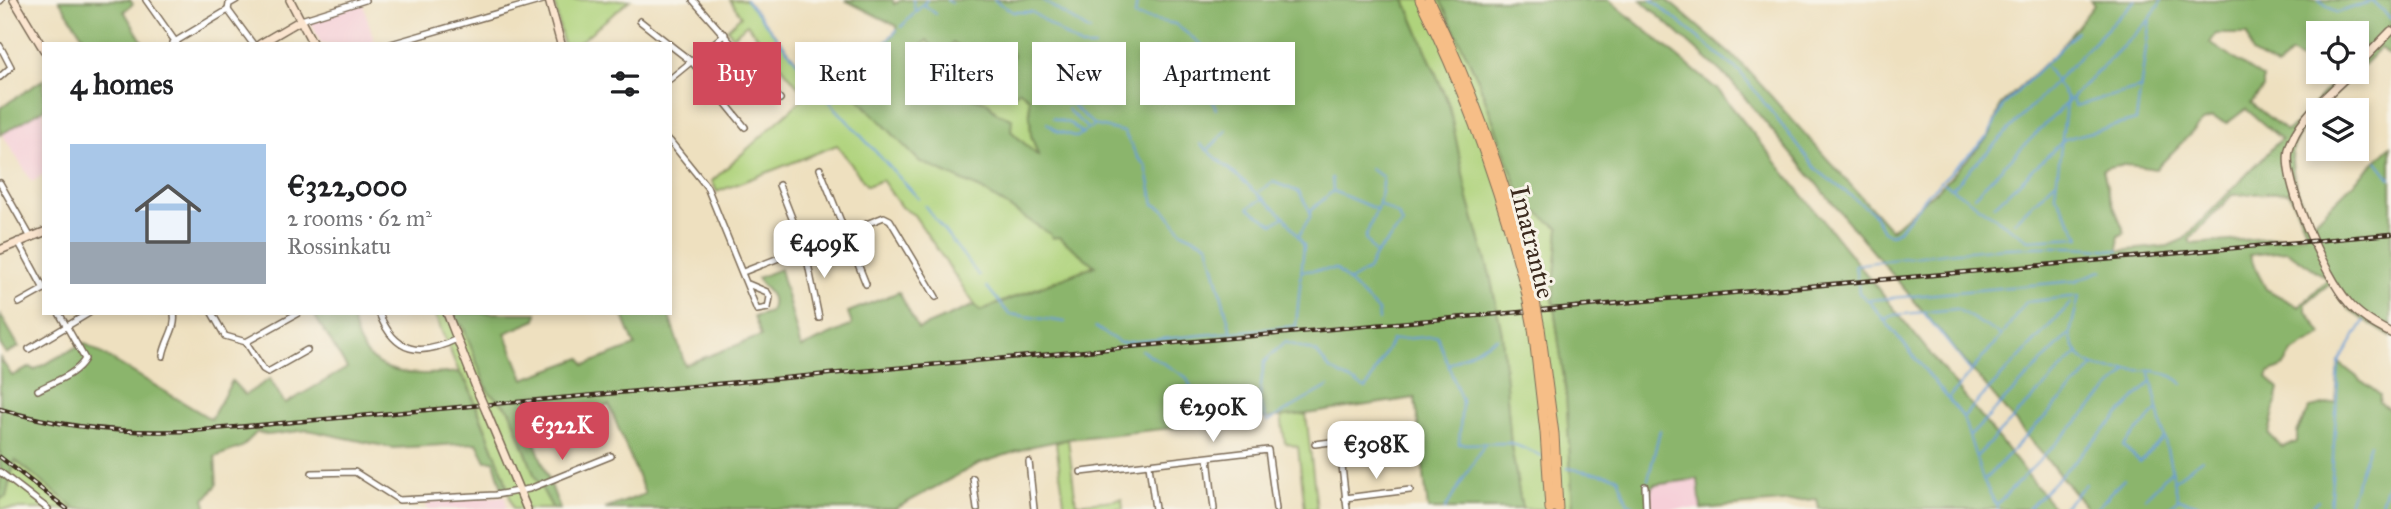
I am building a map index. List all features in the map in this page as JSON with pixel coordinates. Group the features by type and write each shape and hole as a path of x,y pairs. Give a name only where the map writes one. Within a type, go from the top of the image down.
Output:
{"highway":[{"name":"Imatrantie","path":"1420,0 1460,82 1488,157 1530,291"},
{"name":"Imatrantie","path":"1429,0 1452,47 1495,155 1530,291 1554,433 1558,509"},
{"name":"Imatrantie","path":"1536,328 1550,509"}],"street":[{"path":"14,0 42,47"},
{"path":"146,0 173,42"},
{"path":"175,42 236,0"},
{"path":"290,0 312,42"},
{"path":"263,42 301,20 365,0"},
{"path":"398,42 543,0"},
{"path":"549,0 560,42"},
{"path":"693,0 732,42"},
{"path":"228,5 252,42"},
{"path":"640,21 667,42"},
{"path":"2369,54 2391,31"},
{"path":"672,77 725,34"},
{"path":"0,46 10,63 10,70 0,77"},
{"path":"672,46 691,62 745,127"},
{"path":"2340,84 2295,134 2289,151 2288,171 2295,197 2338,289 2362,316 2391,333"},
{"path":"672,143 707,187 748,284 750,299 757,310 768,308 770,297 766,292 748,284"},
{"path":"820,169 866,284"},
{"path":"0,183 30,236"},
{"path":"779,185 804,248 819,318"},
{"path":"743,272 884,217 890,220 936,297"},
{"path":"0,250 42,233"},
{"path":"18,241 42,285"},
{"path":"19,303 42,290"},
{"path":"38,390 59,381 81,366 85,359 60,315"},
{"path":"29,349 85,315"},
{"path":"163,356 174,315"},
{"path":"213,315 225,336 246,342 263,369 272,371 307,350"},
{"path":"246,342 294,315"},
{"path":"380,315 391,339 407,348 425,349 457,340"},
{"path":"448,315 527,509"},
{"path":"1315,444 1412,432"},
{"path":"1339,441 1347,509"},
{"path":"1081,472 1268,450 1276,509"},
{"path":"312,473 355,472 391,498 399,500 520,492 611,456"},
{"path":"1208,458 1214,509"},
{"path":"1029,463 1034,509"},
{"path":"1149,465 1155,509"},
{"path":"0,472 48,509"},
{"path":"974,478 977,509"},
{"path":"1645,486 1646,509"},
{"path":"1345,498 1410,490"}],"shaded area":[{"path":"363,3 374,42 320,42 310,20"},
{"path":"42,110 42,175 32,182 2,134"},
{"path":"1699,479 1701,509 1650,509 1650,491 1654,485"},
{"path":"505,496 507,509 427,509 426,501"}],"green space":[{"path":"59,0 130,0 133,4 124,11 143,42 87,42"},
{"path":"554,0 630,0 579,42 563,42"},
{"path":"730,0 746,0 781,42 762,42 747,24 733,36 727,29 741,16"},
{"path":"845,0 893,0 894,4 902,0 1405,0 1449,105 1468,199 1490,275 1502,334 1511,446 1522,509 1428,509 1415,398 1306,414 1068,439 1033,446 978,464 895,509 605,509 645,494 609,405 531,432 560,509 553,509 534,474 511,411 488,391 463,326 444,315 537,315 536,320 505,333 524,379 581,358 585,365 635,346 623,315 669,315 685,365 761,336 754,317 770,312 772,301 757,278 780,269 801,348 852,325 848,312 899,292 918,329 975,305 980,311 1095,266 1059,237 1052,238 1050,234 981,189 919,161 864,105 891,105 891,42 886,42 897,30 897,26"},
{"path":"1405,0 1487,0 1441,1 1477,77 1523,202 1559,228 1553,300 1566,393 1573,509 1522,509 1511,446 1502,334 1490,275 1468,199 1449,105"},
{"path":"1440,0 1609,0 1719,91 2055,509 1819,509 1817,499 1701,509 1698,479 1654,485 1650,492 1650,509 1573,509 1566,393 1553,300 1559,228 1523,202 1477,77"},
{"path":"1641,0 1667,0 1744,66 1891,230 1946,182 1990,135 2000,106 2057,52 2094,5 2090,0 2391,0 2391,56 2380,48 2369,59 2369,21 2306,21 2306,64 2291,53 2277,67 2252,53 2247,34 2216,34 2210,43 2263,78 2263,88 2251,103 2286,131 2306,113 2306,124 2296,139 2292,155 2299,196 2311,225 2391,146 2391,337 2350,311 2330,283 2306,303 2306,310 2322,334 2292,353 2283,367 2269,373 2267,378 2279,389 2269,434 2282,447 2297,442 2297,432 2310,408 2336,402 2339,363 2380,395 2379,402 2391,411 2391,509 2088,509 1730,80","holes":["2246,109 2281,139 2184,239 2168,246 2119,251 2118,236 2125,233 2109,195 2103,169 2123,165 2156,169 2203,121 2212,117 2227,123","2289,192 2306,230 2304,235 2192,244 2189,240 2232,195","2287,251 2328,279 2299,307 2266,289 2249,255"]},
{"path":"781,42 795,59 795,83 781,65"},
{"path":"42,80 42,110 0,135 0,108"},
{"path":"2332,84 2344,84 2330,98 2319,98"},
{"path":"1019,90 1029,98 1031,135 1039,158 1010,131 1011,119 997,113 990,105 1018,105"},
{"path":"796,105 864,105 919,161 981,189 1059,237 1095,265 979,311 914,215 901,207 882,180 867,186 837,145 717,192 712,181"},
{"path":"0,314 19,347 6,354 0,344"},
{"path":"314,315 351,315 358,340 368,356 391,369 418,374 459,372 467,384 504,475 507,491 503,492 494,461 486,461 477,443 393,448 308,430 268,435 257,432 242,447 215,457 217,485 205,499 206,509 76,509 15,460 6,497 0,499 0,358 12,376 31,367 34,370 84,343 211,419 232,381 245,395 270,379 285,404 347,368"},
{"path":"435,315 444,315 463,326 488,391 510,411 534,474 553,509 513,509 504,475 468,384 459,372"},
{"path":"1306,414 1317,509 1305,509 1298,447 1285,443 1281,416"},
{"path":"1068,439 1076,504 1122,499 1123,509 1065,509 1056,443"},
{"path":"15,460 76,509 0,509 0,499 6,496"}],"waterway":[{"path":"746,0 830,102 919,199"},
{"path":"913,0 915,11"},
{"path":"901,27 927,0"},
{"path":"947,0 951,3"},
{"path":"994,0 1013,12 1032,12 1074,42"},
{"path":"1042,0 1090,31"},
{"path":"1137,0 1135,16 1175,24 1198,42"},
{"path":"1652,0 1740,72 1817,170 1873,213 1883,231 1890,235 1898,231 1928,194 1988,136 2003,106 2077,32"},
{"path":"1953,187 2135,0"},
{"path":"1974,196 2150,19 2162,0"},
{"path":"2319,0 2337,13 2375,0"},
{"path":"2371,0 2391,19"},
{"path":"923,4 936,14"},
{"path":"1994,206 2065,139 2136,120 2150,19"},
{"path":"886,42 897,30"},
{"path":"1944,183 2028,240 2080,237 2055,194 2067,98 2046,67"},
{"path":"2072,99 2075,106 2140,88"},
{"path":"1073,105 1094,125 1124,132 1138,158 1146,166 1154,204 1165,210 1182,232 1208,244 1231,331"},
{"path":"1214,105 1216,109"},
{"path":"1067,109 1087,128"},
{"path":"1053,118 1071,124 1082,133"},
{"path":"1047,123 1057,131 1077,137 1094,125"},
{"path":"1209,149 1227,130"},
{"path":"1095,327 1120,343 1296,326 1304,245 1285,217 1200,144"},
{"path":"2377,161 2391,179"},
{"path":"1370,169 1383,177 1379,204 1365,238 1375,254"},
{"path":"1332,178 1333,190"},
{"path":"1260,191 1273,182 1299,192 1310,211"},
{"path":"2014,222 2055,182"},
{"path":"1333,191 1376,209"},
{"path":"1299,235 1310,217 1310,211 1333,191"},
{"path":"1264,198 1248,208 1273,224 1284,217"},
{"path":"1350,281 1368,270 1375,255 1403,224 1398,215 1379,204"},
{"path":"925,206 979,276"},
{"path":"1857,278 1855,265 1953,252 2022,247 2119,251"},
{"path":"1302,271 1336,269 1378,311 1379,320"},
{"path":"1870,300 2075,281 2103,270"},
{"path":"1858,284 1859,293 1869,301 1963,417 1983,480 1998,509"},
{"path":"987,287 1009,314 1065,322"},
{"path":"1948,399 2026,302 2079,296 2070,333 1970,436"},
{"path":"1964,416 2071,303"},
{"path":"1885,319 1894,315 1957,309 2000,335"},
{"path":"1924,313 1970,370"},
{"path":"2330,509 2339,363 2364,321"},
{"path":"2070,334 2077,353 2089,363 2103,368 2153,371 2169,375 2182,384"},
{"path":"1329,386 1267,422 1259,400 1264,362 1285,342 1316,352 1330,369 1366,389 1392,340 1437,336 1462,401 1459,444 1511,443 1542,456"},
{"path":"1449,364 1497,338"},
{"path":"1141,350 1186,377 1195,395"},
{"path":"1976,457 2077,353"},
{"path":"1984,480 2093,367"},
{"path":"1997,504 2127,371"},
{"path":"2150,373 2178,499"},
{"path":"2028,509 2152,381"},
{"path":"2157,411 2123,446 2140,462 2164,438"},
{"path":"1648,480 1660,430"},
{"path":"2347,509 2370,444"},
{"path":"1445,509 1484,445"},
{"path":"2175,480 2202,459"},
{"path":"1567,468 1618,477 1627,501 1637,509"},
{"path":"2145,498 2171,471"},
{"path":"2379,509 2391,473"},
{"path":"2096,509 2124,479"},
{"path":"2062,509 2086,484"},
{"path":"2179,499 2212,509"},
{"path":"2168,509 2177,500"},
{"path":"2310,509 2318,500"}],"railway":[{"path":"0,409 100,429 151,432 203,430 2391,234"},
{"path":"0,457 67,509"}]}
